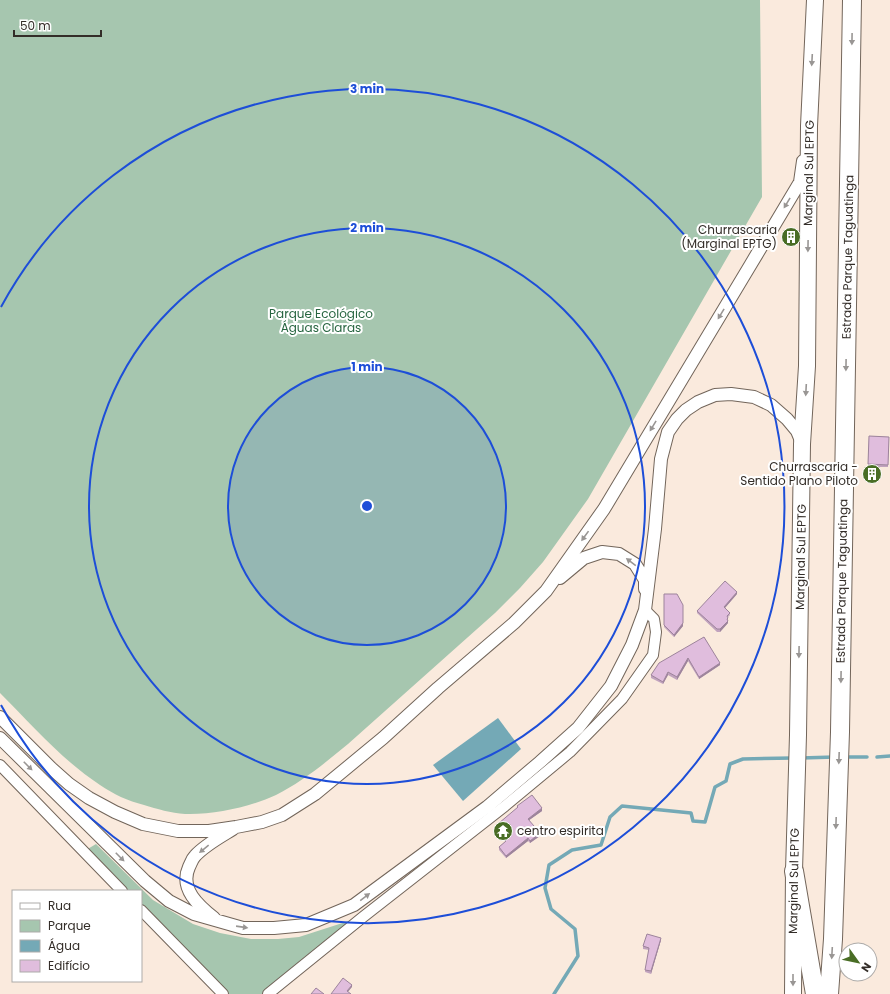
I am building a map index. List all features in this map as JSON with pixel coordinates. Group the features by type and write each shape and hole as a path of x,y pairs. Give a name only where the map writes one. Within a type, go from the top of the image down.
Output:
{"highway":[{"name":"Estrada Parque Taguatinga","path":"829,994 840,732 852,0"},
{"path":"794,871 815,994"}],"main road":[{"name":"Marginal Sul EPTG","path":"793,994 802,444 807,366 809,126 815,0"}],"street":[{"path":"546,591 604,509 800,182 809,126"},
{"path":"0,738 145,881 169,901 194,914 243,928 274,928 306,925 354,905 487,807 578,728 611,686 632,645 645,610 655,529 661,459 668,432 677,419 686,410 698,402 714,395 731,394 754,397 771,405 787,419 797,431 802,444"},
{"path":"0,717 69,784 89,798 115,812 143,824 178,831 209,831 236,828 262,822 282,815 315,794 383,738 584,558 602,552 620,554 635,564 645,580 645,610 654,619 656,632 653,655 622,699 570,752 505,806 363,917 268,994"},
{"path":"0,765 121,890"},
{"path":"218,921 201,908 188,890 187,873 194,857 236,828"},
{"path":"142,911 223,994"}],"green space":[{"name":"Parque Ecológico Águas Claras","path":"0,0 760,0 762,197 588,499 543,562 495,613 331,758 286,790 243,807 220,812 185,814 159,809 121,797 100,785 73,765 0,693"},
{"path":"96,844 153,900 193,924 220,933 251,939 299,937 358,918 265,994 227,994 142,908 142,890 125,890 86,850"}],"water":[{"path":"498,718 521,749 463,801 433,765"}],"building":[{"path":"869,436 889,437 888,465 868,464"},
{"path":"725,581 737,592 724,607 730,613 727,616 728,621 720,629 717,629 697,611"},
{"path":"664,594 677,594 683,605 683,623 674,635 664,625"},
{"path":"704,637 720,663 699,677 688,658 677,677 668,672 663,682 651,675 659,663"},
{"path":"532,795 542,808 528,819 540,833 530,841 528,838 506,856 499,847 510,836 499,823 518,807 517,806"},
{"path":"647,934 661,938 651,971 645,970 649,948 643,946"},
{"path":"343,978 352,985 347,991 351,994 331,994"},
{"path":"316,988 324,994 311,994"}],"waterway":[{"path":"877,757 890,756"},
{"path":"801,758 835,757"},
{"path":"845,757 867,757"},
{"path":"554,994 578,956 575,929 551,909 545,888 549,865 572,850 601,845 610,817 622,806 691,813 693,821 705,822 715,787 726,781 730,764 743,759 793,758"}],"place":[{"name":"Churrascaria (Marginal EPTG)","path":"791,237"},
{"name":"Churrascaria - Sentido Plano Piloto","path":"872,474"},
{"name":"centro espirita","path":"503,831"}]}
